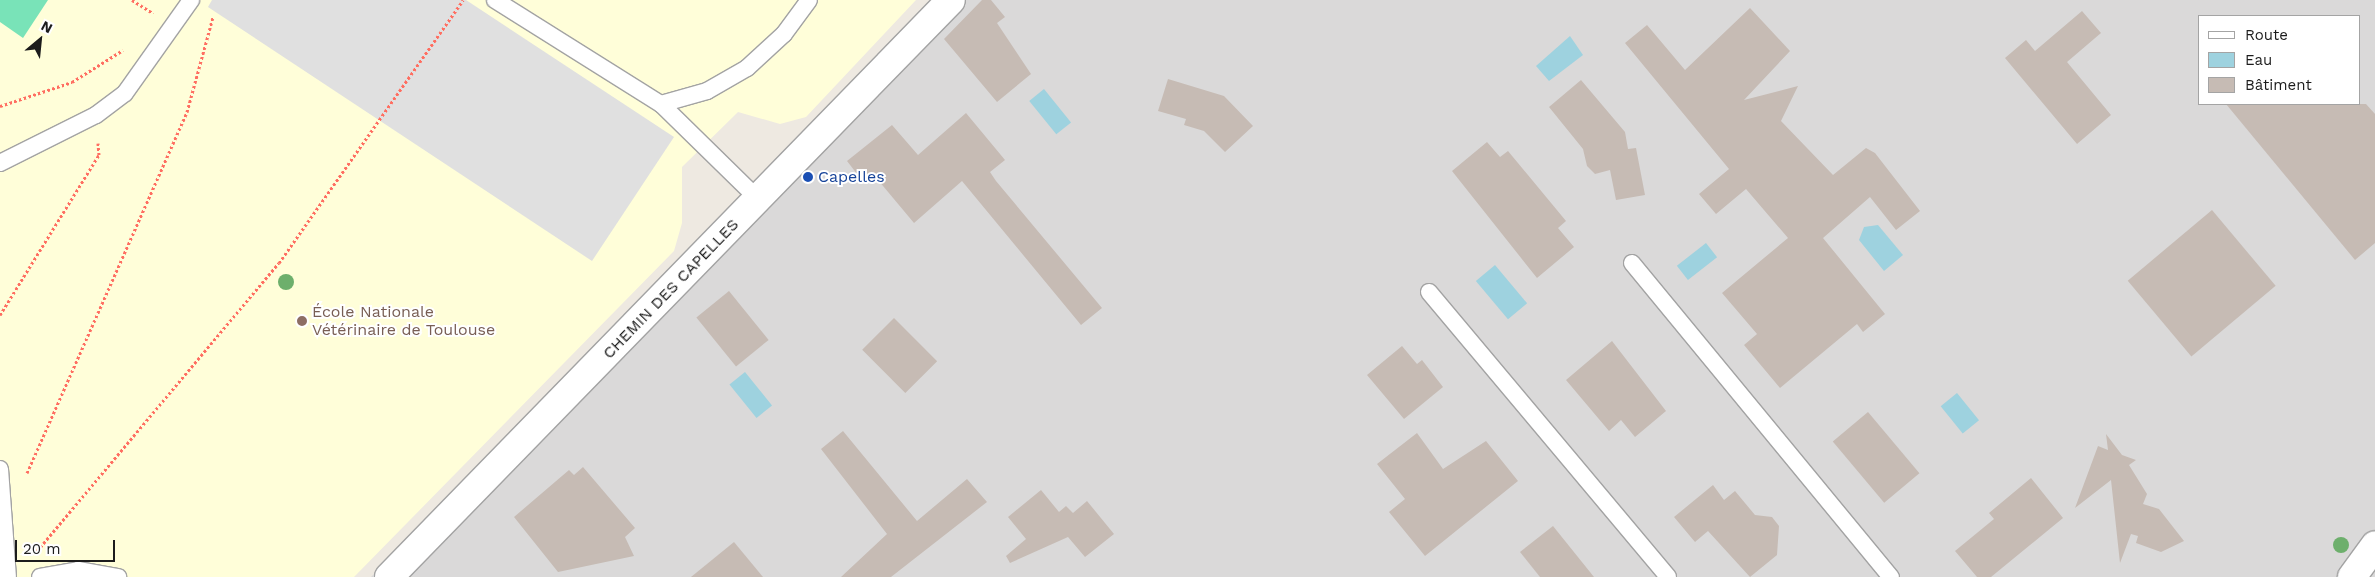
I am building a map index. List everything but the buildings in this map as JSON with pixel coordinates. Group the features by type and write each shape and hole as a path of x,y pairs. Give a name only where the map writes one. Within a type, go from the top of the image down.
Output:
{"street":[{"name":"CHEMIN DES CAPELLES","path":"390,577 951,0"},
{"path":"2352,577 2375,545"}],"lane":[{"path":"0,163 96,115 124,93 191,0"},
{"path":"495,0 661,104 758,200"},
{"path":"661,104 707,91 747,68 784,34 810,0"},
{"path":"1632,263 1891,577"},
{"path":"1429,292 1668,577"},
{"path":"0,470 8,577"},
{"path":"40,577 78,570 118,577"}],"path":[{"path":"32,557 279,263 463,0"},
{"path":"150,21 160,7"},
{"path":"24,478 187,112 214,11"},
{"path":"0,106 72,82 126,47"},
{"path":"0,315 100,155 96,115"}],"shaded area":[{"name":"École Nationale Vétérinaire de Toulouse","path":"0,0 916,0 806,117 780,124 738,112 682,167 682,223 674,251 354,577 0,577"},
{"path":"212,0 466,0 674,137 592,261 208,7"},
{"path":"944,0 2375,0 2375,577 371,577"}],"green space":[{"path":"0,0 48,0 23,38 0,22"}],"water":[{"path":"1570,36 1583,55 1549,81 1536,66"},
{"path":"1044,89 1071,122 1056,134 1029,101"},
{"path":"1878,225 1903,255 1884,271 1859,240 1864,227"},
{"path":"1706,243 1717,257 1688,280 1677,266"},
{"path":"1495,265 1527,303 1508,319 1476,281"},
{"path":"745,372 772,405 757,418 729,385"},
{"path":"1957,393 1979,420 1963,433 1941,406"}],"place":[{"name":"Capelles","path":"808,177"},
{"name":"École Nationale Vétérinaire de Toulouse","path":"302,321"}]}
